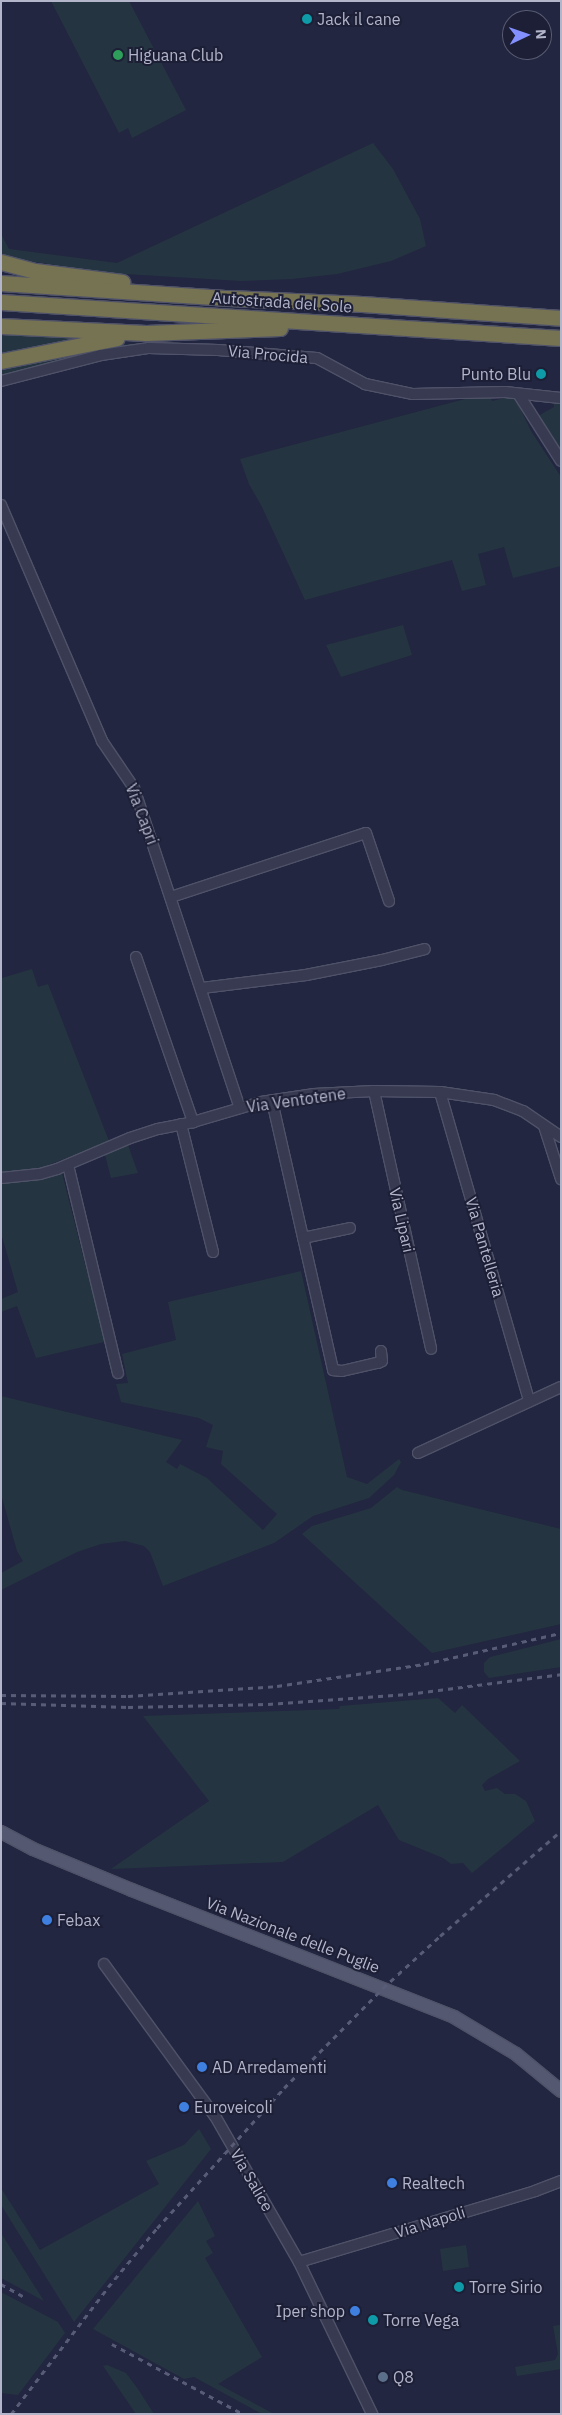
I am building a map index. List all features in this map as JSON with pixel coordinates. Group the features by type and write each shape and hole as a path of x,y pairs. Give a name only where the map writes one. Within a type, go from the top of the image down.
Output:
{"highway":[{"path":"1,262 36,270 132,283 180,295"},
{"path":"1,273 92,289"},
{"name":"Autostrada del Sole","path":"1,283 180,295 362,304 561,318"},
{"name":"Autostrada del Sole","path":"1,302 561,338"},
{"path":"1,326 146,333 357,325"},
{"path":"1,361 49,350 146,333"}],"main road":[{"name":"Via Nazionale delle Puglie","path":"1,1832 33,1848 132,1890 454,2017 516,2054 561,2091"}],"street":[{"name":"Via Procida","path":"1,381 101,355 149,348 218,350 317,358 365,384 413,394 505,392 561,398"},
{"path":"519,395 561,461"},
{"name":"Via Capri","path":"1,505 102,741 134,788 202,988 240,1108"},
{"path":"171,897 366,833 389,901"},
{"path":"202,988 306,975 382,960 425,949"},
{"path":"136,957 193,1122"},
{"name":"Via Ventotene","path":"1,1178 40,1174 68,1165 130,1138 240,1108 314,1094 374,1091 440,1092 494,1100 523,1111 561,1138"},
{"name":"Via Lipari","path":"374,1091 431,1349"},
{"name":"Via Pantelleria","path":"440,1092 529,1401"},
{"path":"272,1101 333,1370 342,1371 378,1363 382,1361 381,1351"},
{"path":"181,1124 213,1252"},
{"path":"544,1126 561,1179"},
{"path":"68,1165 118,1373"},
{"path":"303,1238 350,1228"},
{"path":"418,1453 561,1387"},
{"name":"Via Salice","path":"104,1964 215,2116 299,2262 372,2414"},
{"name":"Via Napoli","path":"299,2262 535,2191 561,2181"}],"shaded area":[{"name":"Higuana Club","path":"51,1 129,1 186,110 132,138 128,128 119,133"},
{"path":"373,143 393,169 420,219 426,246 391,261 337,274 292,279 241,281 109,273 1,257 1,234 9,249 117,263"},
{"path":"1,330 71,335 71,342 1,357"},
{"path":"159,342 101,351 1,376 1,366 86,347"},
{"path":"490,395 492,401 509,397 516,400 531,431 561,477 561,566 513,578 504,547 478,554 486,585 462,591 452,560 305,600 262,507 249,484 240,459 465,399"},
{"path":"554,404 561,404 561,451 538,416 554,407"},
{"path":"403,625 412,655 341,677 326,645"},
{"path":"32,969 38,987 48,984 109,1141 41,1168 1,1172 1,976 2,978"},
{"path":"128,1145 138,1173 111,1178 105,1155"},
{"path":"62,1173 87,1272 91,1276 102,1317 104,1342 36,1358 17,1306 1,1312 1,1299 18,1292 1,1233 1,1183 30,1180"},
{"path":"301,1271 347,1477 367,1484 399,1459 401,1462 394,1475 369,1498 313,1516 274,1543 163,1586 150,1552 144,1546 125,1541 101,1544 77,1552 1,1590 1,1573 23,1561 17,1551 1,1494 1,1396 182,1440 166,1462 177,1469 180,1464 207,1478 263,1530 277,1514 221,1464 223,1451 206,1447 213,1425 199,1418 121,1402 116,1384 128,1383 122,1354 176,1340 168,1302"},
{"path":"397,1487 402,1490 561,1529 561,1624 432,1653 302,1534 312,1526 371,1508"},
{"path":"561,1639 561,1667 489,1678 484,1672 484,1663 490,1657"},
{"path":"438,1698 455,1713 462,1705 520,1761 488,1779 482,1785 485,1791 497,1788 505,1794 515,1794 526,1801 535,1821 472,1873 463,1863 451,1864 443,1858 399,1840 378,1805 283,1862 111,1869 209,1801 143,1716 339,1709 340,1706"},
{"path":"199,2129 211,2149 74,2322 1,2205 1,2188 40,2250 159,2184 146,2161 184,2145"},
{"path":"198,2201 215,2236 206,2241 213,2253 205,2258 262,2357 218,2384 274,2414 262,2414 194,2377 184,2379 93,2329"},
{"path":"1,2233 44,2301 1,2278"},
{"path":"466,2245 469,2267 443,2271 440,2249"},
{"path":"1,2292 58,2322 65,2333 18,2395 1,2393"},
{"path":"560,2325 561,2369 517,2376 515,2367 555,2360 558,2354 553,2326"},
{"path":"107,2365 126,2373 154,2414 136,2414 103,2366"}],"railway":[{"path":"1,1695 128,1696 277,1686 424,1664 561,1633"},
{"path":"1,1703 128,1707 268,1704 408,1694 561,1674"},
{"path":"11,2414 108,2287 157,2228 284,2088 383,1988 561,1831"},
{"path":"1,2284 23,2296"},
{"path":"112,2344 243,2414"}],"place":[{"name":"Jack il cane","path":"307,19"},
{"name":"Higuana Club","path":"118,55"},
{"name":"Punto Blu","path":"541,374"},
{"name":"Febax","path":"47,1920"},
{"name":"AD Arredamenti","path":"202,2067"},
{"name":"Euroveicoli","path":"184,2107"},
{"name":"Realtech","path":"392,2183"},
{"name":"Torre Sirio","path":"459,2287"},
{"name":"Iper shop","path":"355,2311"},
{"name":"Torre Vega","path":"373,2320"},
{"name":"Q8","path":"383,2377"}]}
